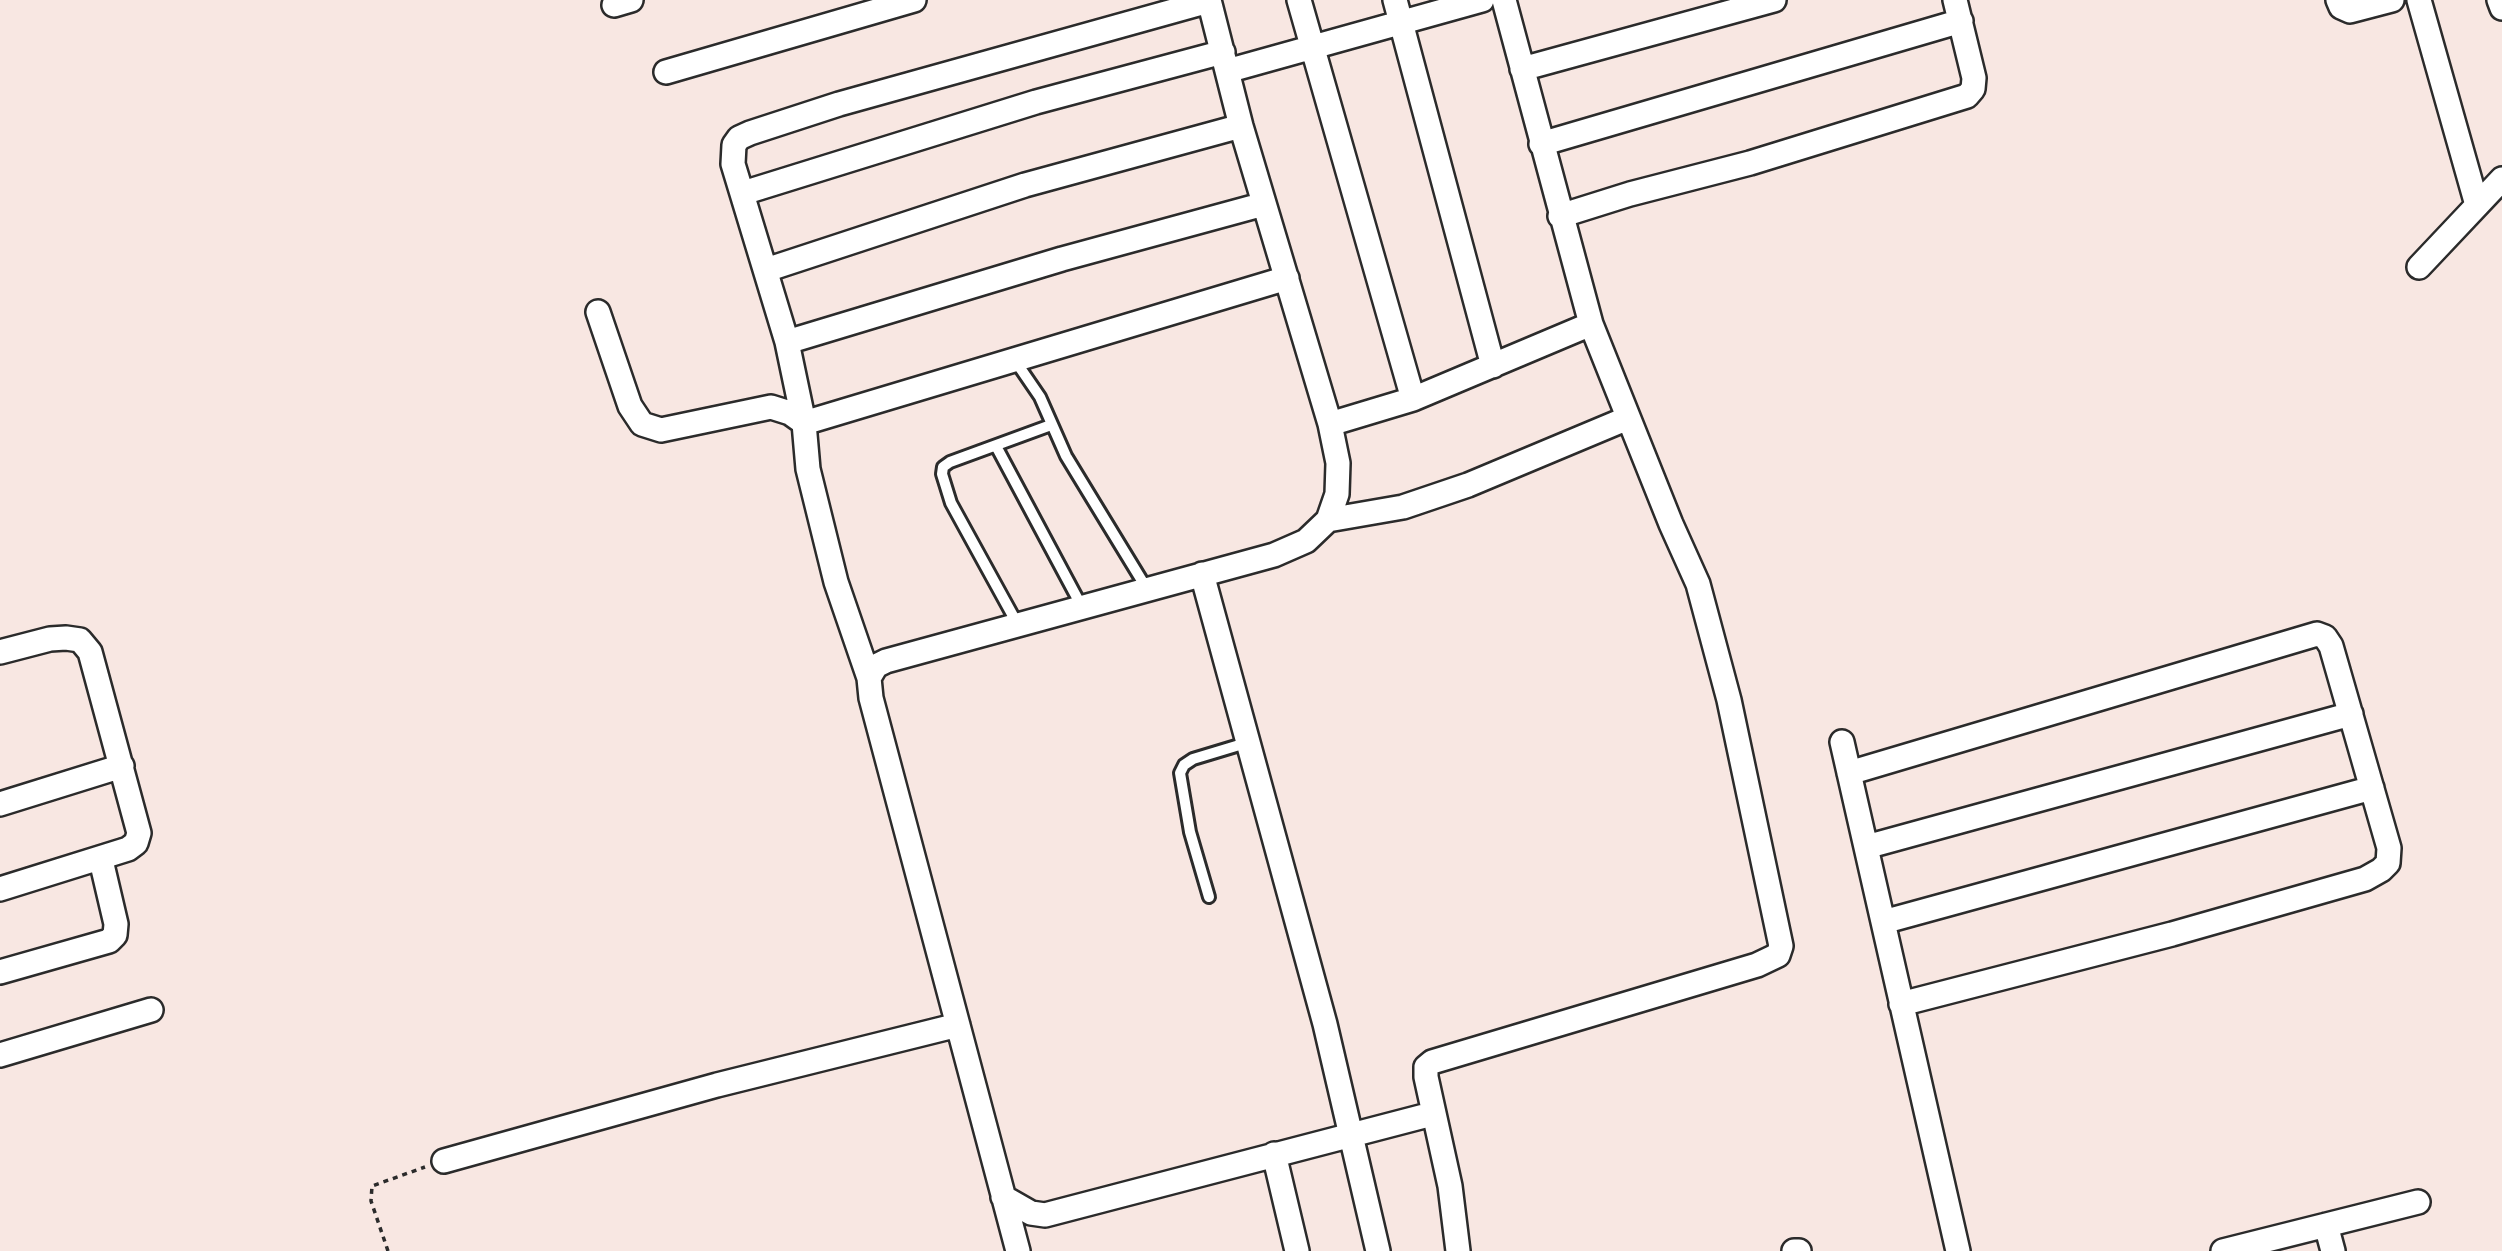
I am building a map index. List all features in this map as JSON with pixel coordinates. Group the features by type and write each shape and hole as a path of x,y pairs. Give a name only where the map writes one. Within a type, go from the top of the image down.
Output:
{"street":[{"path":"666,72 838,11 914,0"},
{"path":"1298,0 1413,399"},
{"path":"1395,0 1493,366"},
{"path":"743,193 1036,102 1225,61 1311,48 1482,0"},
{"path":"1458,1251 1450,1186 1426,1077 1426,1068 1432,1062 1757,965 1778,955 1781,946 1729,700 1698,584 1591,324 1504,0"},
{"path":"1522,69 1774,0"},
{"path":"2338,0 2341,8 2350,11 2392,0"},
{"path":"2419,0 2477,205"},
{"path":"2500,0 2502,8"},
{"path":"869,678 876,666 886,661 1274,555 1306,541 1328,520 1337,494 1338,463 1330,424 1241,126 1209,1 839,104 739,138 732,153 787,342 804,423 807,469 836,582 869,678 871,698 1018,1251"},
{"path":"1541,144 1958,10 1974,78 1973,89 1967,96 1750,163 1630,194 1560,216"},
{"path":"766,271 1025,185 1241,126"},
{"path":"2418,267 2502,179"},
{"path":"787,342 1062,259 1264,204"},
{"path":"804,423 1013,358 1287,278"},
{"path":"598,312 625,394 642,424 661,430 771,407 790,413 804,423"},
{"path":"1330,424 1413,399 1591,324"},
{"path":"1328,520 1403,507 1468,485 1628,418"},
{"path":"1202,574 1246,743 1325,1024 1378,1251"},
{"path":"1849,773 2317,634 2325,636 2331,646 2389,848 2388,863 2365,879 2172,934 1900,1004"},
{"path":"0,652 50,639 80,640 90,652 139,833 136,843 128,849 101,860 0,889"},
{"path":"1866,847 2351,714"},
{"path":"1842,742 1958,1251"},
{"path":"0,804 122,766"},
{"path":"1883,922 2372,788"},
{"path":"0,972 109,941 116,935 116,924 101,860"},
{"path":"0,1055 151,1010"},
{"path":"444,1161 717,1085 958,1025"},
{"path":"1003,1197 1031,1213 1045,1215 1432,1114"},
{"path":"1274,1154 1297,1251"},
{"path":"2223,1251 2418,1202"},
{"path":"2326,1225 2333,1251"},
{"path":"1794,1251 1799,1251"}],"lane":[{"path":"1013,358 1040,397 1066,456 1147,589"},
{"path":"1018,625 951,503 942,474 943,467 950,462 1051,425"},
{"path":"996,446 1082,607"},
{"path":"1209,897 1190,832 1180,773 1184,765 1193,759 1246,743"}],"path":[{"path":"388,1251 371,1201 372,1186 444,1161"}]}
